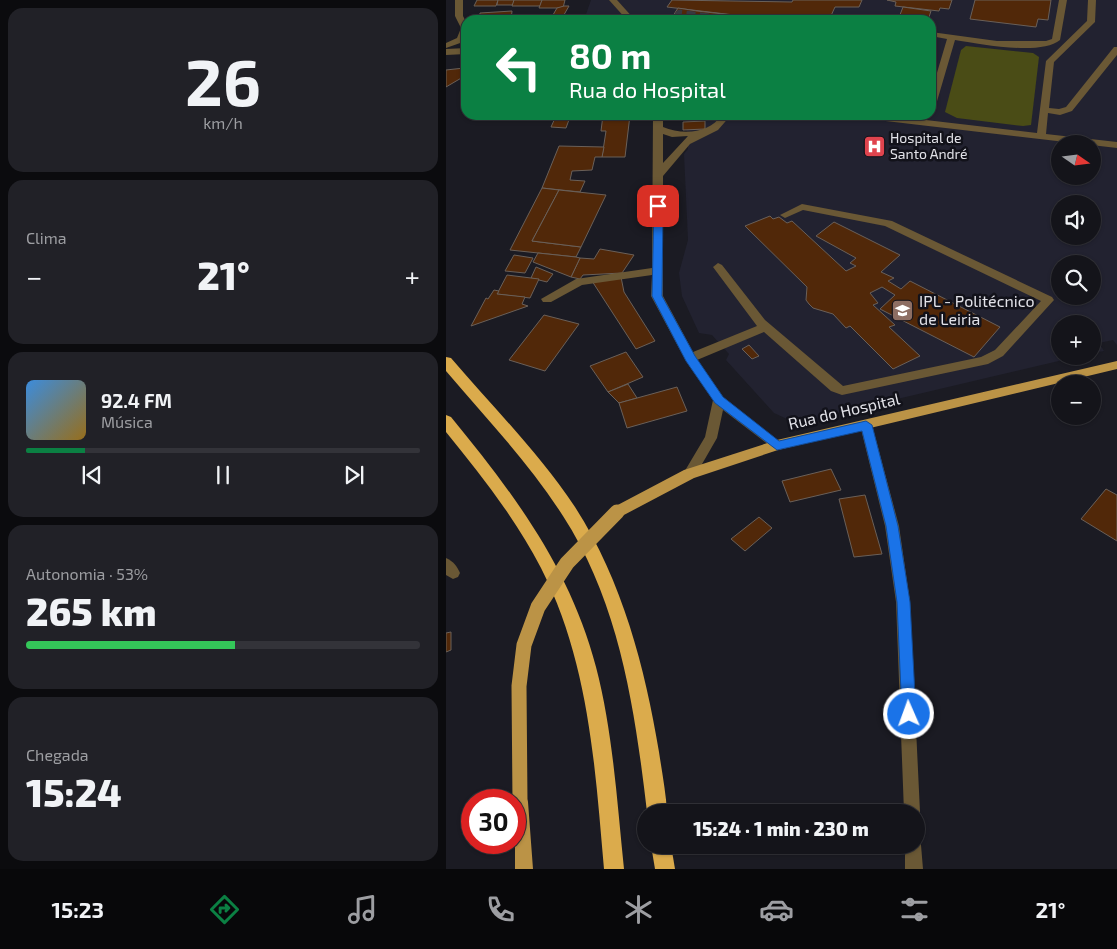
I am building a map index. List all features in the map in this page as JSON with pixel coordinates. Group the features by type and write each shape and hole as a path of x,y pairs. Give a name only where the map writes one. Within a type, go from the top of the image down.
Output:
{"highway":[{"path":"446,362 540,474 582,534 598,564 620,620 635,670 646,726 656,804"},
{"path":"446,421 524,523 547,562 577,636 592,686 602,747 614,869"},
{"path":"663,854 665,869"}],"main road":[{"name":"Rua do Hospital","path":"524,869 520,802 519,686 524,645 538,607 567,563 618,512 688,474 777,445 1117,364"}],"street":[{"path":"459,0 458,16 461,20"},
{"path":"613,0 626,15"},
{"path":"936,35 1034,46 1050,44 1057,37 1063,0"},
{"path":"1041,136 1050,61 1091,22 1092,0"},
{"path":"936,91 952,37"},
{"path":"446,46 461,38"},
{"path":"1045,110 1060,112 1069,109 1117,49"},
{"path":"446,52 461,51"},
{"path":"658,120 657,296 690,358 719,400 777,445"},
{"path":"659,174 691,138 717,128 723,120"},
{"path":"899,120 1007,134 1010,132"},
{"path":"932,120 1117,145"},
{"path":"659,129 680,134 703,133"},
{"path":"718,267 766,327 835,388 842,391 984,360 999,353 1048,300 888,223 802,208 785,215"},
{"path":"547,299 580,282 657,272"},
{"path":"690,358 766,327"},
{"path":"688,474 711,438 719,400"},
{"path":"866,425 892,526 903,602 912,804"},
{"path":"913,854 914,869"}],"shaded area":[{"path":"591,0 1117,0 1117,345 1113,340 1101,343 1101,315 1051,315 1051,363 804,421 787,419 774,413 726,360 729,354 712,335 699,333 682,296 679,273 688,240 684,154 688,149 685,120 936,120 936,15 586,15"},
{"path":"966,46 1033,53 1039,57 1031,125 1023,126 957,118 945,112 961,50"}],"building":[{"path":"477,0 498,0 496,6 474,6"},
{"path":"498,0 514,0 513,5 497,5"},
{"path":"514,0 542,0 540,6 512,6"},
{"path":"542,0 565,0 563,8 539,8"},
{"path":"672,0 792,2 793,0 862,0 859,7 835,7 831,15 734,15 667,7"},
{"path":"887,0 952,0 949,9 940,8 939,11 895,6 896,2"},
{"path":"975,0 1051,0 1048,20 1038,19 1036,27 970,19"},
{"path":"569,6 564,15 553,15 557,8"},
{"path":"903,7 931,11 930,15 900,15"},
{"path":"678,8 732,15 674,15"},
{"path":"512,11 512,15 480,15 480,13"},
{"path":"461,68 461,78 446,87 446,70"},
{"path":"554,120 569,120 566,128 551,127"},
{"path":"602,120 629,120 625,157 602,157 606,131 601,131"},
{"path":"705,121 705,129 683,130 683,122"},
{"path":"559,146 604,147 602,157 595,157 592,170 572,171 570,180 585,181 580,192 542,188"},
{"path":"542,188 559,190 532,241 581,247 576,257 510,250"},
{"path":"559,190 606,195 581,247 532,241"},
{"path":"770,216 773,219 779,217 787,223 792,221 846,271 856,266 850,263 856,258 816,236 834,222 900,255 881,272 894,278 888,281 901,289 910,281 1000,327 974,357 880,309 895,295 882,287 870,293 878,303 873,305 895,325 889,327 920,356 893,369 850,326 846,328 833,314 813,308 806,300 807,287 745,226"},
{"path":"600,249 634,255 622,273 583,275 580,279 571,277 580,258 594,259"},
{"path":"538,253 580,258 571,277 533,262"},
{"path":"514,255 533,258 525,273 505,271"},
{"path":"536,267 553,274 547,282 531,278"},
{"path":"507,275 539,279 530,298 497,294"},
{"path":"621,277 624,292 655,341 636,349 592,281"},
{"path":"494,290 499,291 497,294 525,297 522,304 528,306 471,326 486,298 488,299"},
{"path":"544,315 579,324 545,371 509,360"},
{"path":"749,345 759,356 752,359 742,349"},
{"path":"626,352 643,377 608,392 590,366"},
{"path":"628,384 637,398 619,403 608,392"},
{"path":"677,387 687,411 627,428 619,403"},
{"path":"831,469 841,490 790,502 782,481"},
{"path":"1106,489 1117,495 1117,541 1081,519"},
{"path":"865,495 882,554 854,557 839,499"},
{"path":"759,517 772,528 745,551 731,539"},
{"path":"451,632 451,650 446,652 446,633"}],"tunnel":[{"path":"679,15 687,15"}],"place":[{"name":"Hospital de Santo André","path":"874,146"},
{"name":"IPL - Politécnico de Leiria","path":"903,310"}],"route":[{"path":"658,206 657,296 690,358 719,400 777,445 866,425 892,526 903,602 909,714"}]}
